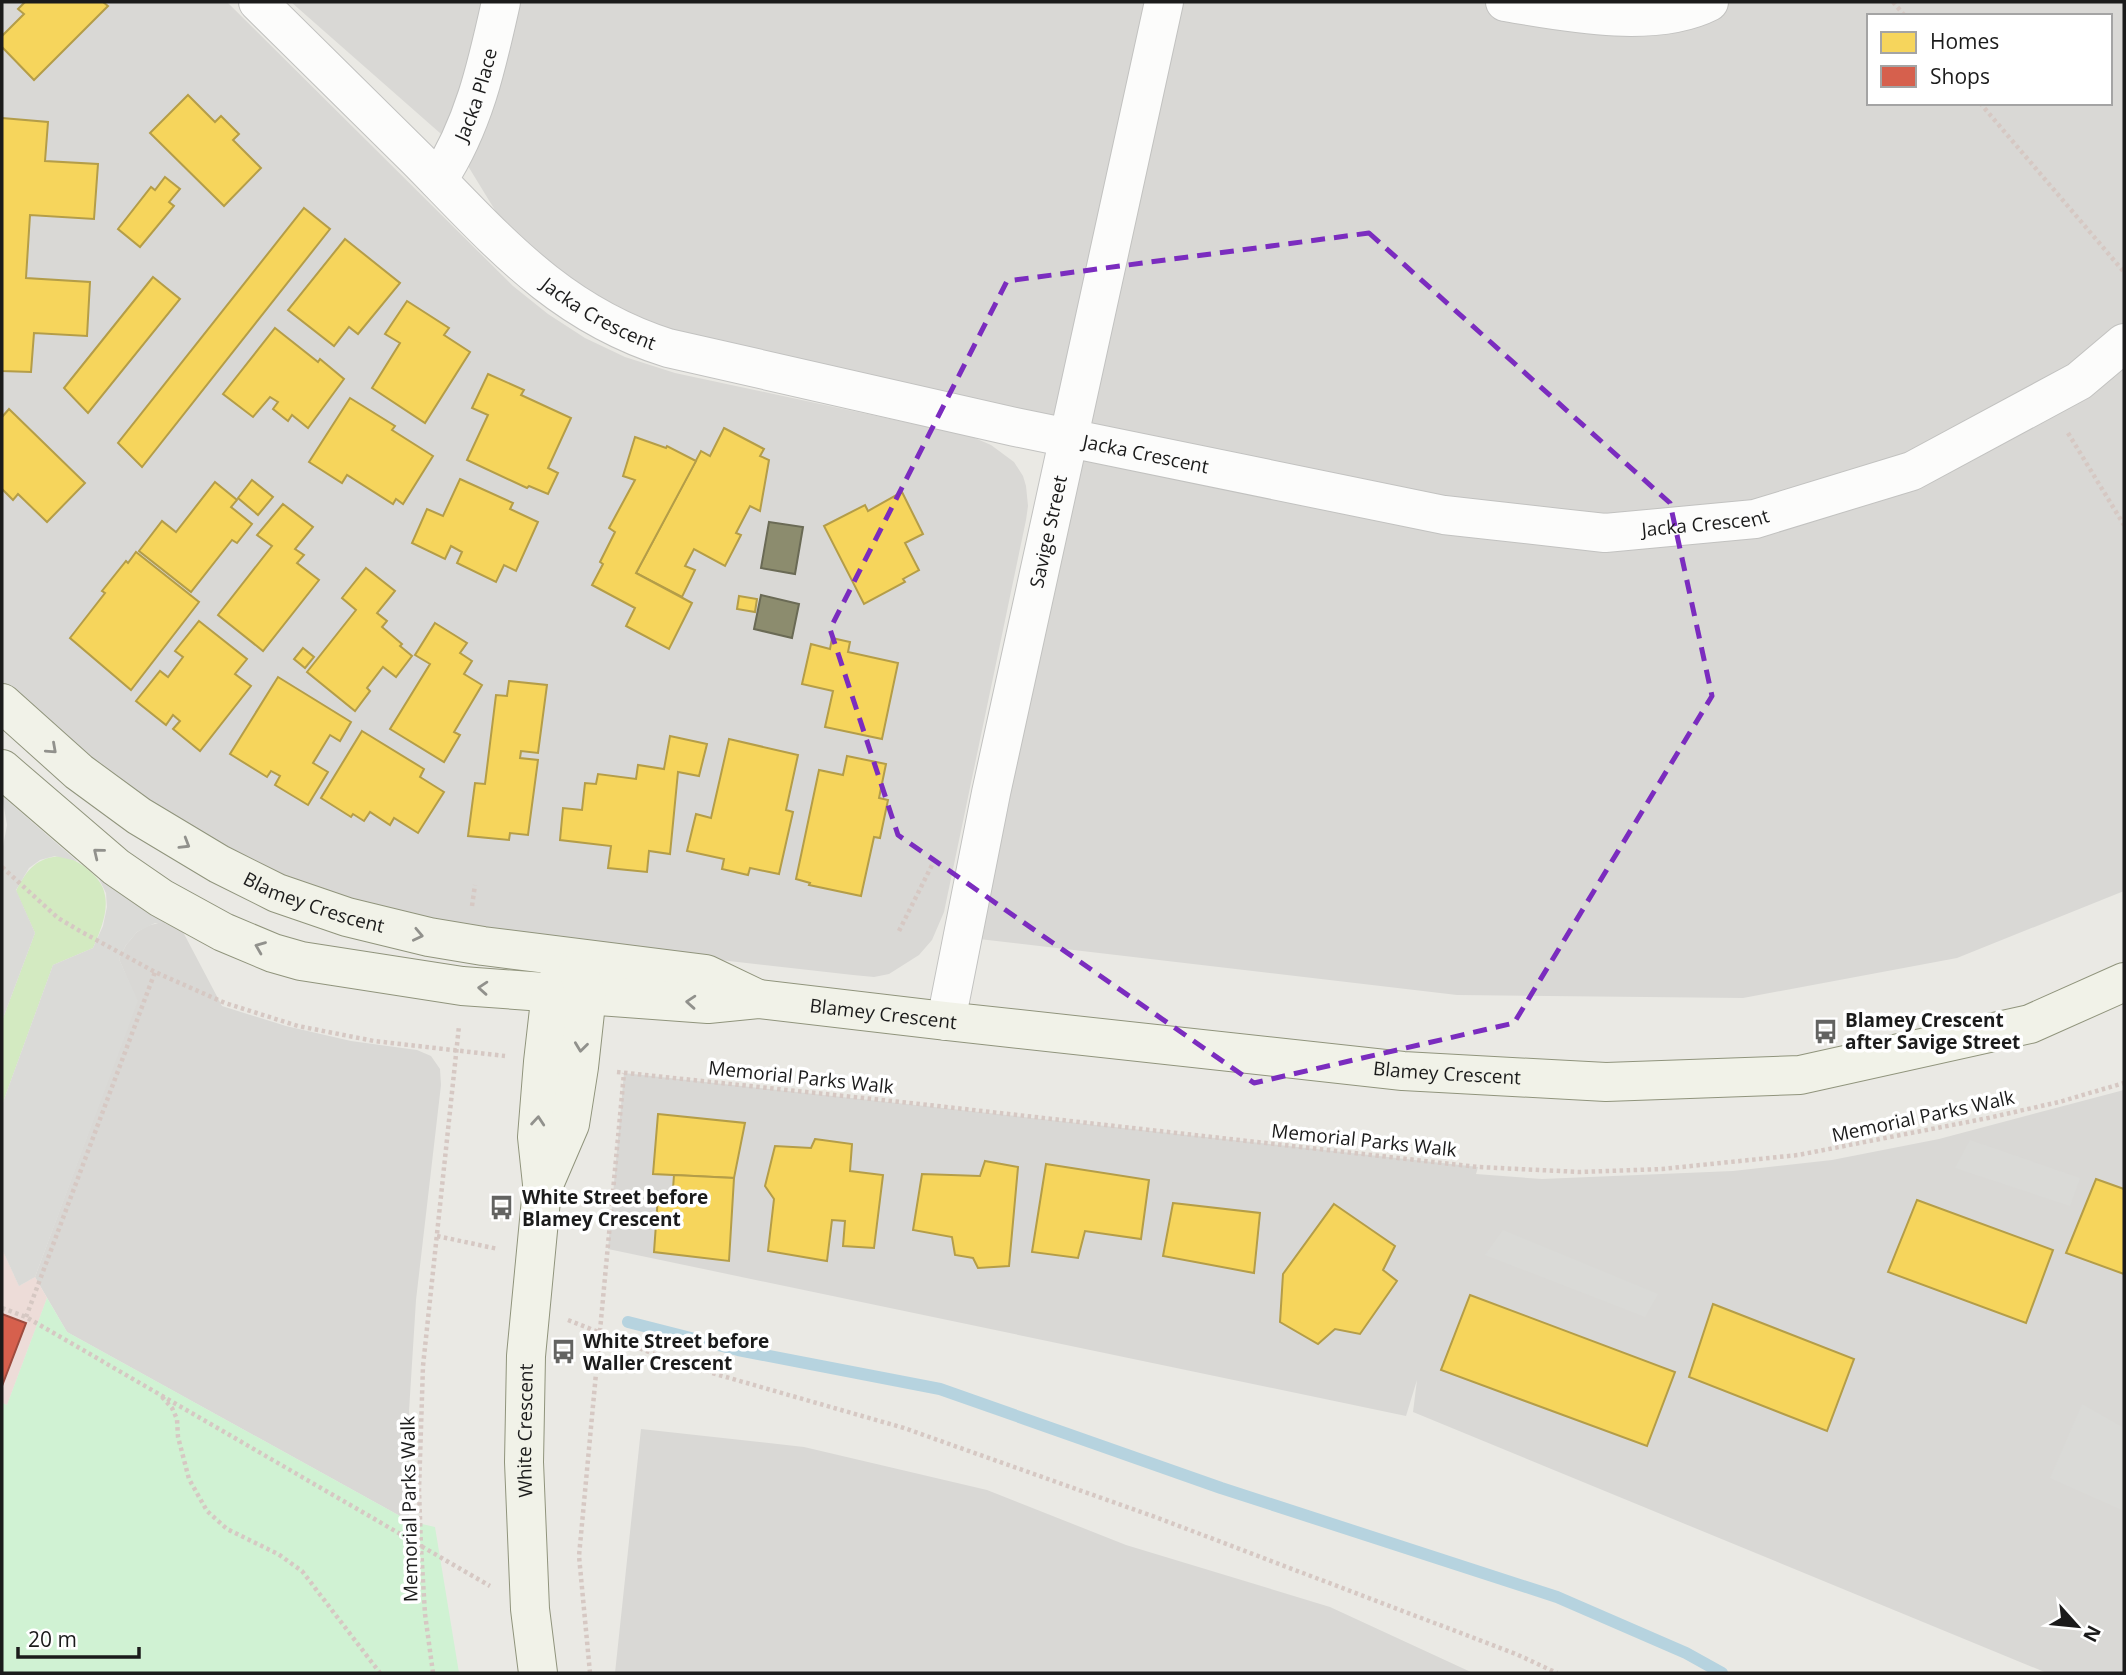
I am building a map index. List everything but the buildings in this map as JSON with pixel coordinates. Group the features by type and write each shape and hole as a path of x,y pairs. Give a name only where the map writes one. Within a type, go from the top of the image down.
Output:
{"street":[{"name":"Jacka Crescent","path":"258,2 519,261 586,313 647,342 1069,439 1444,515 1605,533 1755,519 1912,471 2080,381 2124,343"},
{"name":"Jacka Place","path":"438,180 474,111 501,2"},
{"name":"Savige Street","path":"946,1021 991,793 1164,2"},
{"path":"1505,2 1579,15 1638,17 1695,9 1709,2"},
{"name":"Blamey Crescent","path":"2,703 79,772 122,804 219,864 277,893 363,922 429,937 706,974 758,999"},
{"name":"Blamey Crescent","path":"2,769 59,820 138,883 223,932 273,953 301,961 462,986 708,1004 758,999 1403,1071 1606,1082 1800,1074 2030,1024 2124,982"},
{"path":"59,820 93,806 122,804 138,883"},
{"path":"301,961 317,908"},
{"name":"White Crescent","path":"538,1673 530,1609 524,1462 526,1356 542,1189 537,1137 569,993 572,957"}],"path":[{"path":"1982,105 2124,272"},
{"path":"2044,399 2063,425 2124,525"},
{"path":"2,867 58,918 155,972 225,1003 298,1026 374,1041 516,1058"},
{"path":"26,1317 155,972"},
{"name":"Memorial Parks Walk","path":"433,1673 421,1547 420,1444 423,1366 457,1051"},
{"name":"Memorial Parks Walk","path":"610,1071 1478,1167 1580,1172 1662,1169 1798,1155 1987,1118 2059,1102 2124,1083"},
{"path":"590,1673 579,1556 624,1073"},
{"path":"437,1236 495,1249 536,1251"},
{"path":"532,1306 677,1363 904,1428 1158,1518 1516,1654 1557,1673"},
{"path":"2,1308 26,1317 530,1609"},
{"path":"158,1393 172,1408 177,1419 178,1437 188,1479 207,1511 227,1529 278,1554 302,1571 380,1673"}],"highlighted area":[{"path":"1369,233 1670,503 1712,696 1514,1023 1254,1083 898,835 830,629 1007,281"}],"shaded area":[{"path":"2,2 227,2 513,286 548,314 585,338 625,357 675,373 970,436 991,445 1014,462 1026,486 1026,520 944,912 932,940 919,955 889,974 874,977 853,975 475,932 310,890 152,810 2,685"},
{"path":"291,2 1164,2 1069,439 598,319 534,274 457,148"},
{"path":"1168,2 2124,2 2124,891 1957,958 1743,998 1457,995 962,937"},
{"path":"2,796 77,861 55,856 40,860 29,868 16,890 35,933 2,1021 2,852 7,825"},
{"path":"99,879 166,923 155,923 137,932 119,959 138,1001 35,1277 19,1286 2,1249 2,1105 53,965 93,948 103,926 107,907 106,893"},
{"path":"162,922 182,930 222,1006 286,1026 351,1041 417,1050 431,1056 440,1069 441,1085 416,1300 409,1411 409,1521 67,1332 35,1277 137,1001 119,959 137,932"},
{"path":"624,1073 1478,1167 1476,1174 1542,1179 1733,1171 1832,1160 1939,1139 2124,1090 2124,1673 2047,1673 1413,1412 1417,1380 1406,1416 608,1249"},
{"path":"1970,1140 2080,1178 2070,1206 1955,1168"},
{"path":"1503,1230 1658,1294 1645,1317 1485,1255"},
{"path":"2,1249 19,1286 35,1277 47,1298 7,1405 2,1403"},
{"path":"2082,1404 2124,1428 2124,1511 2050,1478"},
{"path":"641,1429 804,1447 987,1490 1126,1545 1330,1607 1473,1673 615,1673"}],"green space":[{"path":"62,856 81,864 99,881 106,899 104,918 93,948 53,965 2,1105 2,1021 35,933 16,891 24,876 39,862"},
{"path":"47,1298 67,1332 409,1521 435,1527 459,1673 2,1673 2,1403 7,1405"}],"waterway":[{"path":"628,1322 738,1350 940,1389 1221,1488 1557,1597 1686,1653 1722,1673"}],"place":[{"name":"Blamey Crescent after Savige Street","path":"1825,1031"},
{"name":"White Street before Blamey Crescent","path":"502,1208"},
{"name":"White Street before Waller Crescent","path":"563,1352"}]}
